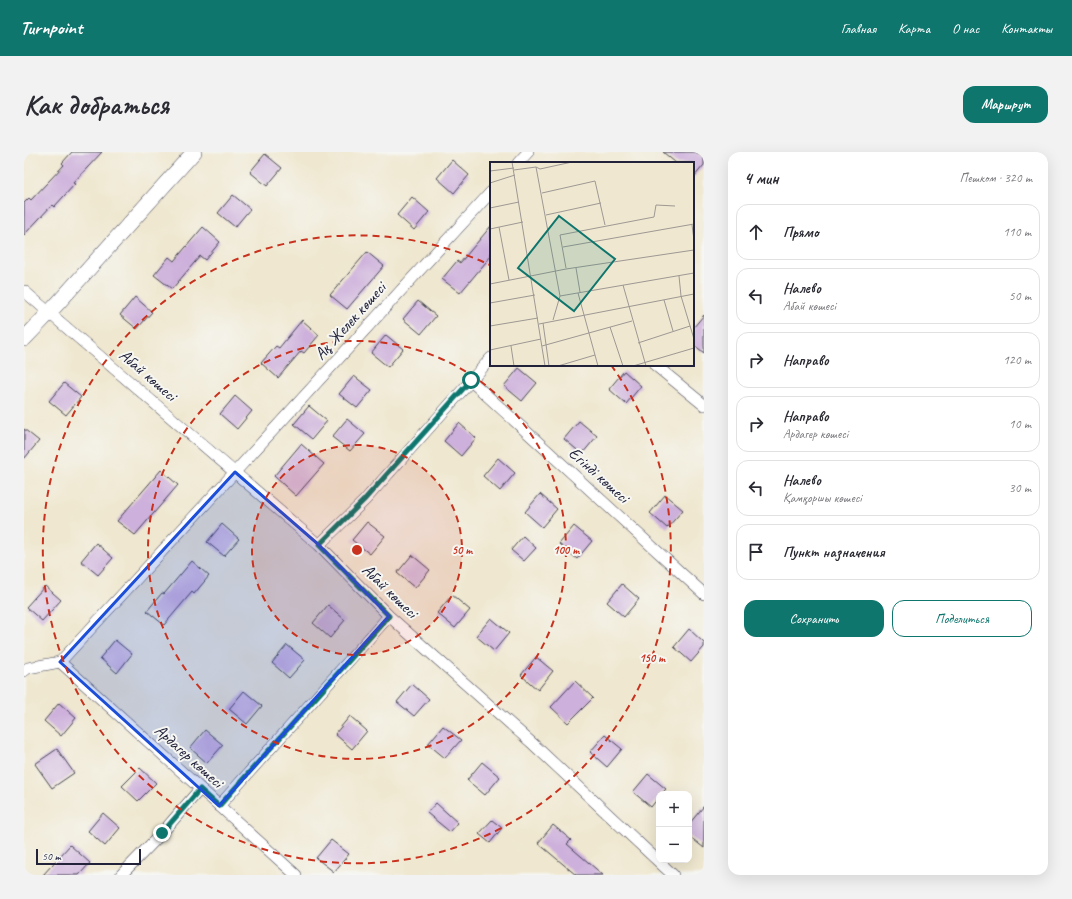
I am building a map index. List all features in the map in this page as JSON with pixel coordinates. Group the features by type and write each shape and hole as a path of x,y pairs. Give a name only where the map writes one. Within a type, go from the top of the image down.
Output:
{"street":[{"path":"24,339 194,152"},
{"path":"519,162 528,152"},
{"name":"Ақ Желек көшесі","path":"60,662 490,193"},
{"name":"Абай көшесі","path":"24,291 319,545 389,616 533,744 672,875"},
{"path":"319,545 364,500 490,359"},
{"path":"656,366 704,405"},
{"name":"Егінді көшесі","path":"471,380 704,594"},
{"path":"219,806 389,616"},
{"path":"24,671 28,668 60,662"},
{"name":"Ардагер көшесі","path":"60,662 296,875"},
{"path":"121,875 162,833 200,789"}],"highlighted area":[{"path":"235,472 319,545 389,616 219,806 60,662"}],"building":[{"path":"72,152 102,152 73,183 75,184 54,207 52,205 24,235 24,203 29,198 31,200 64,165 62,163"},
{"path":"663,152 696,152 704,158 704,165 694,177 694,162 675,162"},
{"path":"265,154 282,168 267,186 250,172"},
{"path":"452,160 469,175 454,193 437,178"},
{"path":"233,195 250,209 235,227 218,213"},
{"path":"412,197 429,212 414,230 397,215"},
{"path":"203,227 220,242 205,260 200,256 172,289 154,275 169,257 174,261"},
{"path":"490,227 490,257 460,293 442,279 457,261 460,263"},
{"path":"367,252 384,266 347,309 330,295"},
{"path":"135,297 152,312 137,329 120,315"},
{"path":"418,301 436,316 421,334 403,319"},
{"path":"704,315 704,353 694,345 694,327"},
{"path":"302,320 319,335 304,353 301,351 278,378 261,363 276,346 279,348"},
{"path":"386,335 403,349 388,367 371,353"},
{"path":"519,368 537,383 522,401 504,386"},
{"path":"624,371 641,386 626,404 609,389"},
{"path":"354,376 372,390 357,408 339,394"},
{"path":"64,383 81,397 66,415 49,401"},
{"path":"235,396 252,411 237,429 220,414"},
{"path":"309,406 327,421 312,439 294,424"},
{"path":"347,419 365,434 350,451 332,437"},
{"path":"579,421 597,436 582,454 564,439"},
{"path":"459,423 476,438 461,456 444,441"},
{"path":"24,429 39,441 24,459"},
{"path":"301,444 324,464 296,496 274,476"},
{"path":"498,458 515,473 500,491 483,476"},
{"path":"161,470 178,485 135,535 117,521"},
{"path":"540,494 557,509 542,527 525,512"},
{"path":"665,495 683,510 667,528 650,513"},
{"path":"367,522 385,536 370,554 352,540"},
{"path":"222,524 239,539 224,556 207,542"},
{"path":"574,526 592,541 577,559 559,544"},
{"path":"523,536 536,548 524,561 511,550"},
{"path":"96,543 113,558 98,575 81,561"},
{"path":"412,555 430,570 415,588 397,573"},
{"path":"192,561 209,576 194,594 192,592 164,625 147,611 162,593 164,594"},
{"path":"622,584 639,599 624,617 607,602"},
{"path":"45,586 61,600 42,621 26,607"},
{"path":"452,595 470,610 455,628 437,613"},
{"path":"328,605 345,620 330,638 313,623"},
{"path":"491,618 509,633 494,651 476,636"},
{"path":"689,629 704,643 704,647 691,662 674,647"},
{"path":"115,640 132,654 117,673 100,658"},
{"path":"287,645 305,660 289,678 272,663"},
{"path":"536,657 553,671 538,690 521,675"},
{"path":"575,681 593,698 568,723 551,707"},
{"path":"412,684 429,699 414,716 397,702"},
{"path":"244,691 262,706 247,724 229,709"},
{"path":"59,703 76,718 61,736 44,721"},
{"path":"350,716 367,731 352,749 335,734"},
{"path":"443,726 461,740 445,758 428,744"},
{"path":"205,730 223,745 207,763 190,748"},
{"path":"605,735 622,749 607,767 590,752"},
{"path":"57,749 74,773 52,788 35,764"},
{"path":"482,762 500,777 485,795 467,780"},
{"path":"140,768 156,783 138,801 122,786"},
{"path":"648,774 666,789 664,791 656,791 656,801 651,807 633,792"},
{"path":"436,803 458,823 450,832 427,813"},
{"path":"704,806 704,848 692,838 692,820"},
{"path":"103,813 120,828 105,846 88,831"},
{"path":"492,820 502,828 490,843 479,834"},
{"path":"553,825 571,840 567,844 603,875 576,875 538,843"},
{"path":"331,840 349,854 334,872 316,858"},
{"path":"70,845 90,863 79,875 43,875"}],"route":[{"path":"162,833 200,789 219,806 389,616 319,545 364,500 471,380"}]}
